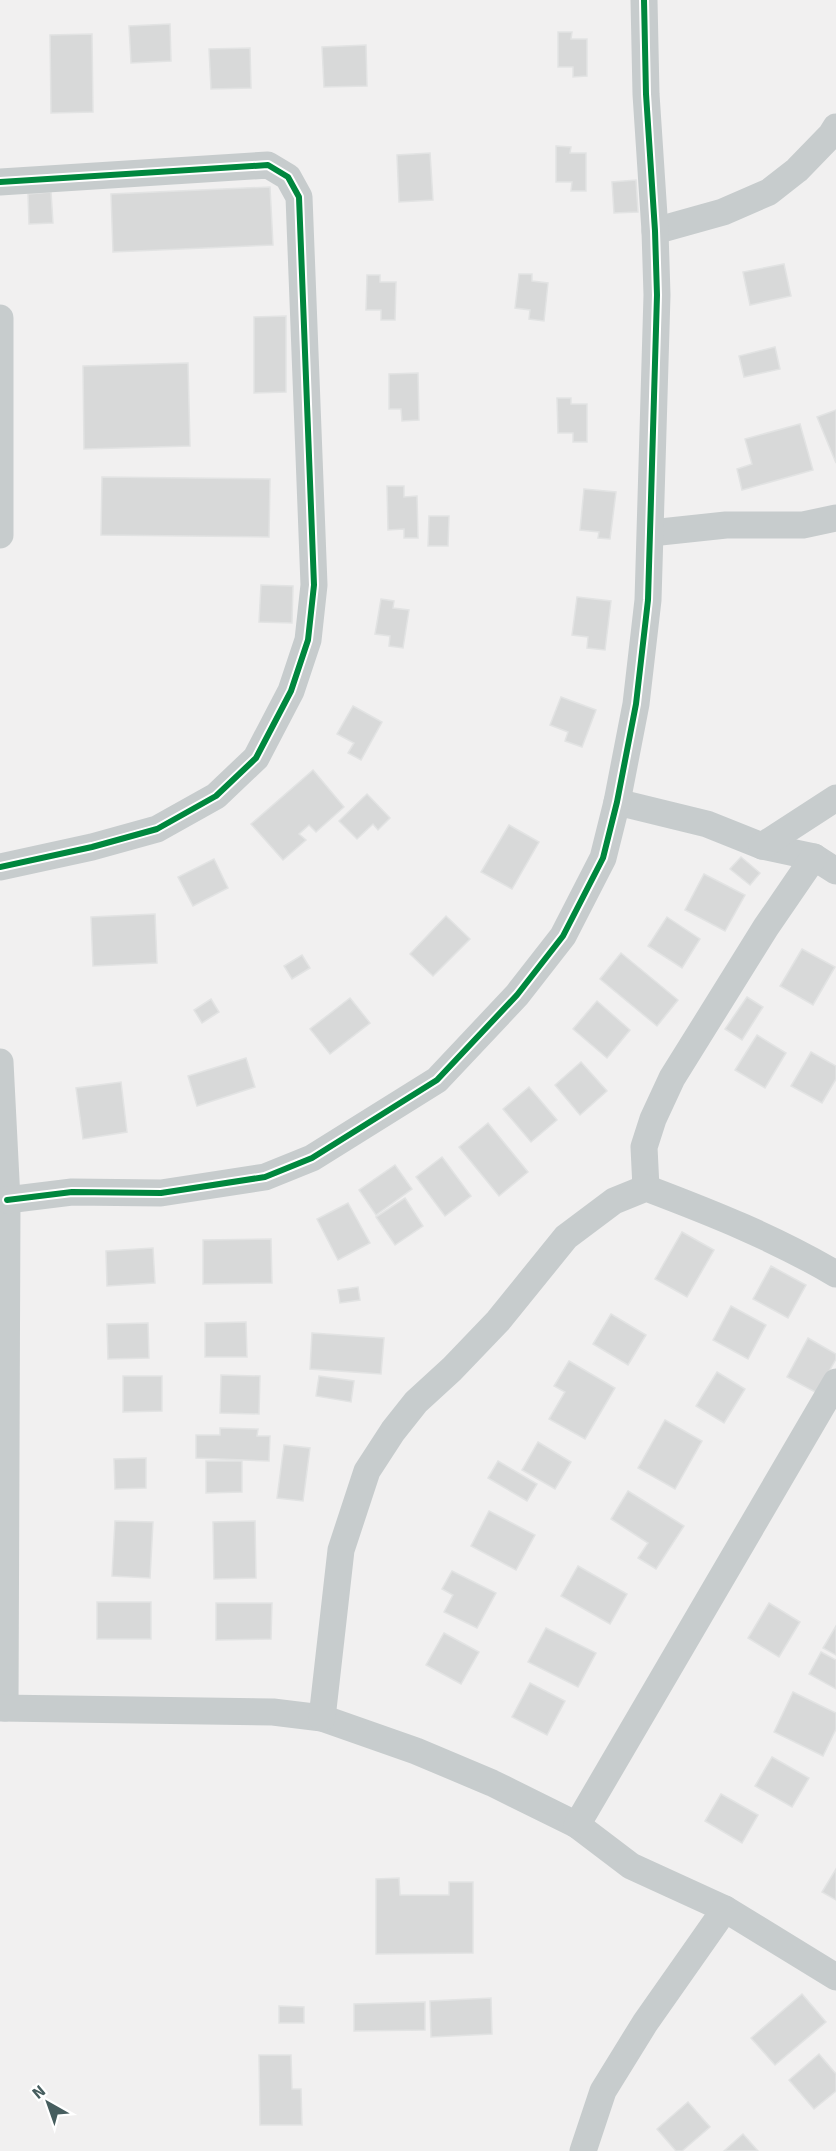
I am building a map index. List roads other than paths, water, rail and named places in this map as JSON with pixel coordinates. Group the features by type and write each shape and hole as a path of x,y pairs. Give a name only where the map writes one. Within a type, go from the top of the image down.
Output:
{"street":[{"path":"7,1200 72,1192 161,1193 265,1177 312,1158 437,1080 517,995 563,936 603,858 617,802 636,704 648,600 657,295 646,94 644,0"},
{"path":"655,231 723,212 769,192 798,170 836,127"},
{"path":"0,182 268,165 288,177 299,197 314,585 309,640 291,691 256,758 216,796 157,829 92,847 0,867"},
{"path":"0,318 0,535"},
{"path":"651,533 726,525 803,525 836,518"},
{"path":"762,846 836,798"},
{"path":"617,802 707,824 762,846 825,864 766,927 672,1078 653,1119 644,1147 646,1188"},
{"path":"0,1062 7,1200 2,1708 273,1712 322,1718 416,1751 492,1783 577,1825 631,1866 725,1909 836,1977"},
{"path":"322,1718 341,1550 367,1471 393,1431 416,1402 452,1369 498,1321 566,1237 614,1201 646,1188 736,1223 802,1254 836,1274"},
{"path":"577,1825 836,1382"},
{"path":"583,2151 603,2091 645,2023 725,1909"}]}
